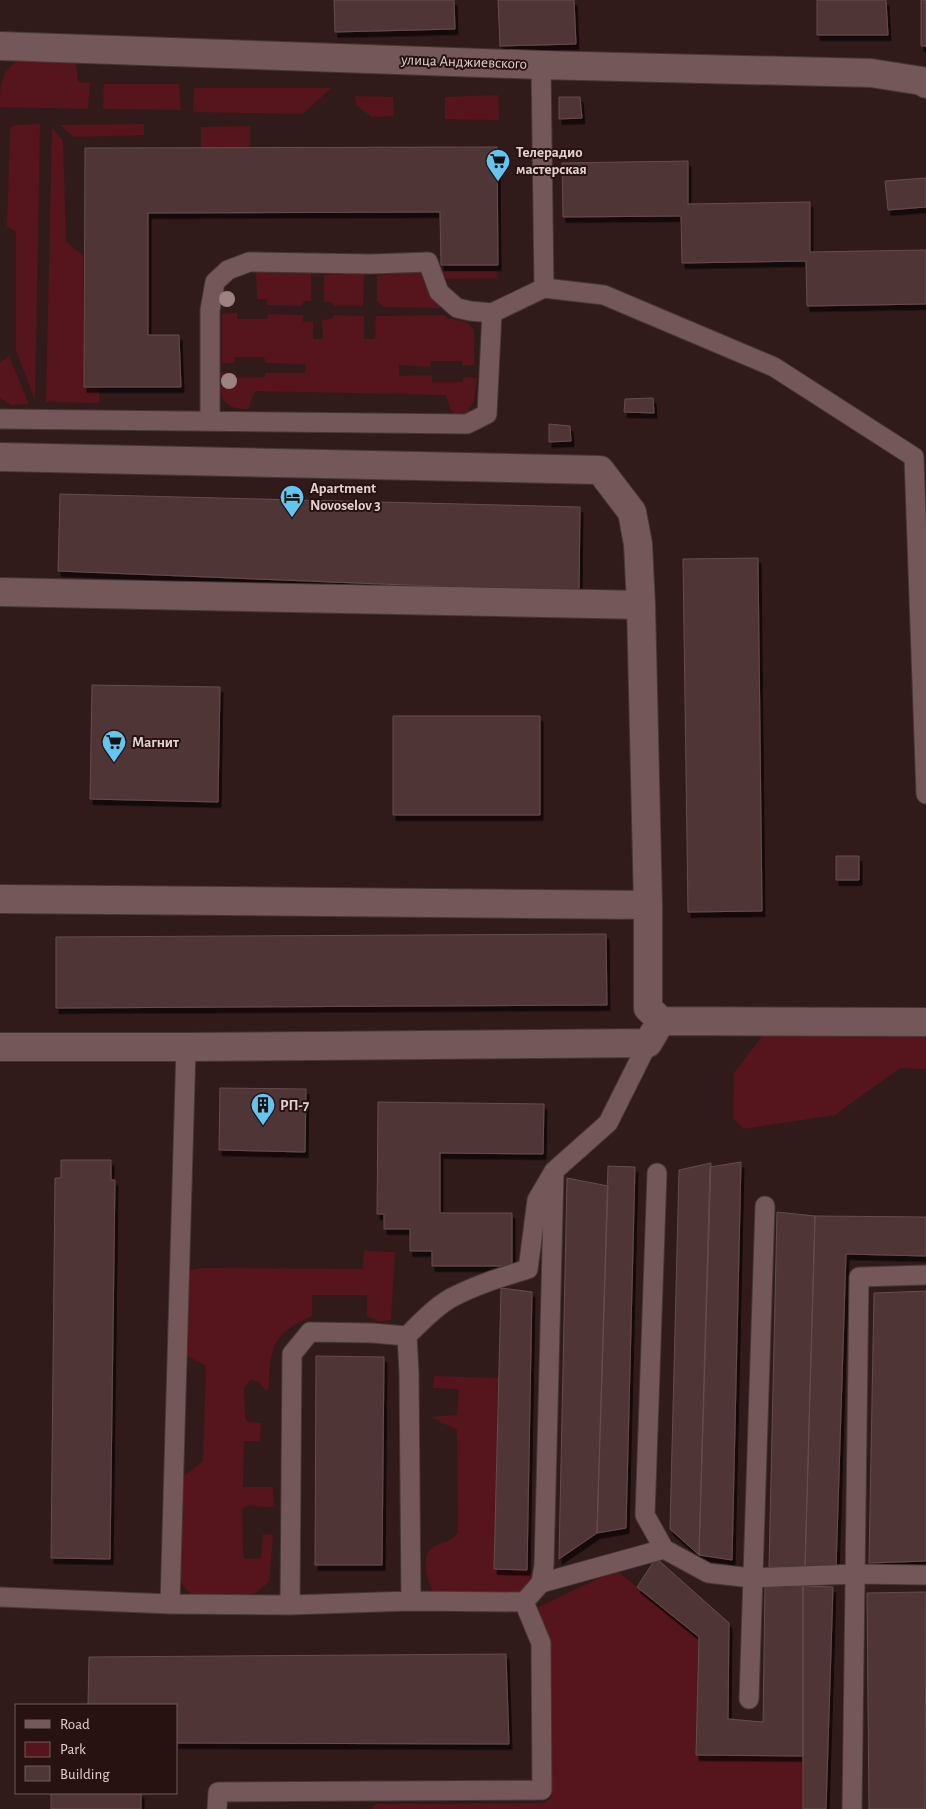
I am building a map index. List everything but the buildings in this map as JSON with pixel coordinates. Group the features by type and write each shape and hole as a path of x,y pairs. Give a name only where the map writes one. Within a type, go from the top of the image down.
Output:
{"street":[{"name":"улица Анджиевского","path":"0,46 541,65 871,73 926,84"},
{"path":"0,457 600,470 632,512 638,544 648,905 648,1008 655,1032"},
{"path":"0,592 641,605"},
{"path":"0,899 648,905"},
{"path":"0,1047 186,1047 926,1022"}],"lane":[{"path":"541,65 544,288"},
{"path":"210,421 210,310 215,282 228,270 249,262 371,264 428,262 439,292 457,308 470,311 492,313 544,288 604,295 774,367 914,457 926,794"},
{"path":"0,419 467,424 487,414 492,313"},
{"path":"411,1601 410,1372 407,1336 420,1322 449,1299 487,1282 528,1269 537,1200 554,1171 608,1122 655,1032"},
{"path":"170,1604 186,1047"},
{"path":"0,1597 170,1604 290,1605 411,1601 524,1602 541,1583 544,1565 554,1171"},
{"path":"657,1173 644,1515 664,1549 708,1573 752,1578 854,1574 926,1575"},
{"path":"749,1699 765,1206"},
{"path":"852,1809 859,1277 926,1274"},
{"path":"290,1605 292,1354 310,1332 372,1333 407,1336"},
{"path":"541,1583 664,1549"},
{"path":"217,1809 218,1792 542,1790 541,1643 524,1602"}],"green space":[{"path":"72,60 76,65 78,82 90,83 88,109 0,107 4,75 16,62"},
{"path":"104,84 179,84 181,110 103,109"},
{"path":"194,88 331,88 303,114 193,112"},
{"path":"498,95 499,120 445,119 445,97"},
{"path":"355,96 393,97 394,116 372,117 356,105"},
{"path":"40,124 35,400 16,350 16,232 7,226 10,128 15,125"},
{"path":"144,124 144,135 74,137 60,125"},
{"path":"250,126 250,148 201,148 201,127"},
{"path":"52,128 63,140 66,242 83,255 84,386 99,386 99,403 46,402"},
{"path":"311,271 311,301 303,301 302,306 267,305 267,299 257,299 256,272"},
{"path":"424,271 428,288 440,308 384,307 377,301 377,275"},
{"path":"443,271 497,271 496,278 443,279"},
{"path":"364,273 363,306 334,306 331,302 324,302 324,275"},
{"path":"237,313 237,319 267,319 268,314 303,315 303,322 313,322 313,339 323,339 322,320 332,319 334,315 364,316 364,339 375,339 376,316 444,315 447,318 467,322 474,330 474,365 463,366 462,361 431,361 430,367 399,365 399,376 432,375 432,382 463,382 463,377 477,378 474,401 468,412 455,415 450,409 446,395 255,391 248,409 232,406 227,403 222,394 221,372 235,373 236,378 265,377 265,373 305,373 306,364 266,363 264,357 235,357 234,363 222,363 222,314"},
{"path":"9,356 29,404 11,405 0,398 0,363"},
{"path":"764,1034 926,1034 926,1069 900,1068 835,1115 743,1129 733,1118 734,1073"},
{"path":"364,1251 395,1252 391,1320 380,1322 367,1316 367,1295 312,1295 312,1316 296,1324 281,1335 273,1349 269,1373 269,1389 265,1390 259,1382 251,1380 244,1387 245,1418 248,1422 261,1423 260,1441 244,1441 243,1487 273,1487 274,1507 246,1506 242,1509 243,1555 245,1559 261,1558 263,1534 273,1535 269,1582 254,1594 192,1595 180,1580 179,1480 203,1461 206,1366 182,1353 186,1271 202,1268 363,1269"},
{"path":"434,1376 498,1378 494,1568 527,1570 536,1576 520,1593 436,1596 430,1585 426,1571 426,1557 433,1547 449,1540 458,1533 457,1430 431,1417 457,1415 459,1389 433,1388"},
{"path":"616,1570 699,1637 696,1755 803,1756 803,1809 371,1809 376,1804 545,1803 552,1796 550,1656 535,1609"}],"place":[{"name":"Телерадио мастерская","path":"498,182"},
{"name":"Apartment Novoselov 3","path":"292,518"},
{"name":"Магнит","path":"114,763"},
{"name":"РП-7","path":"263,1126"}]}
